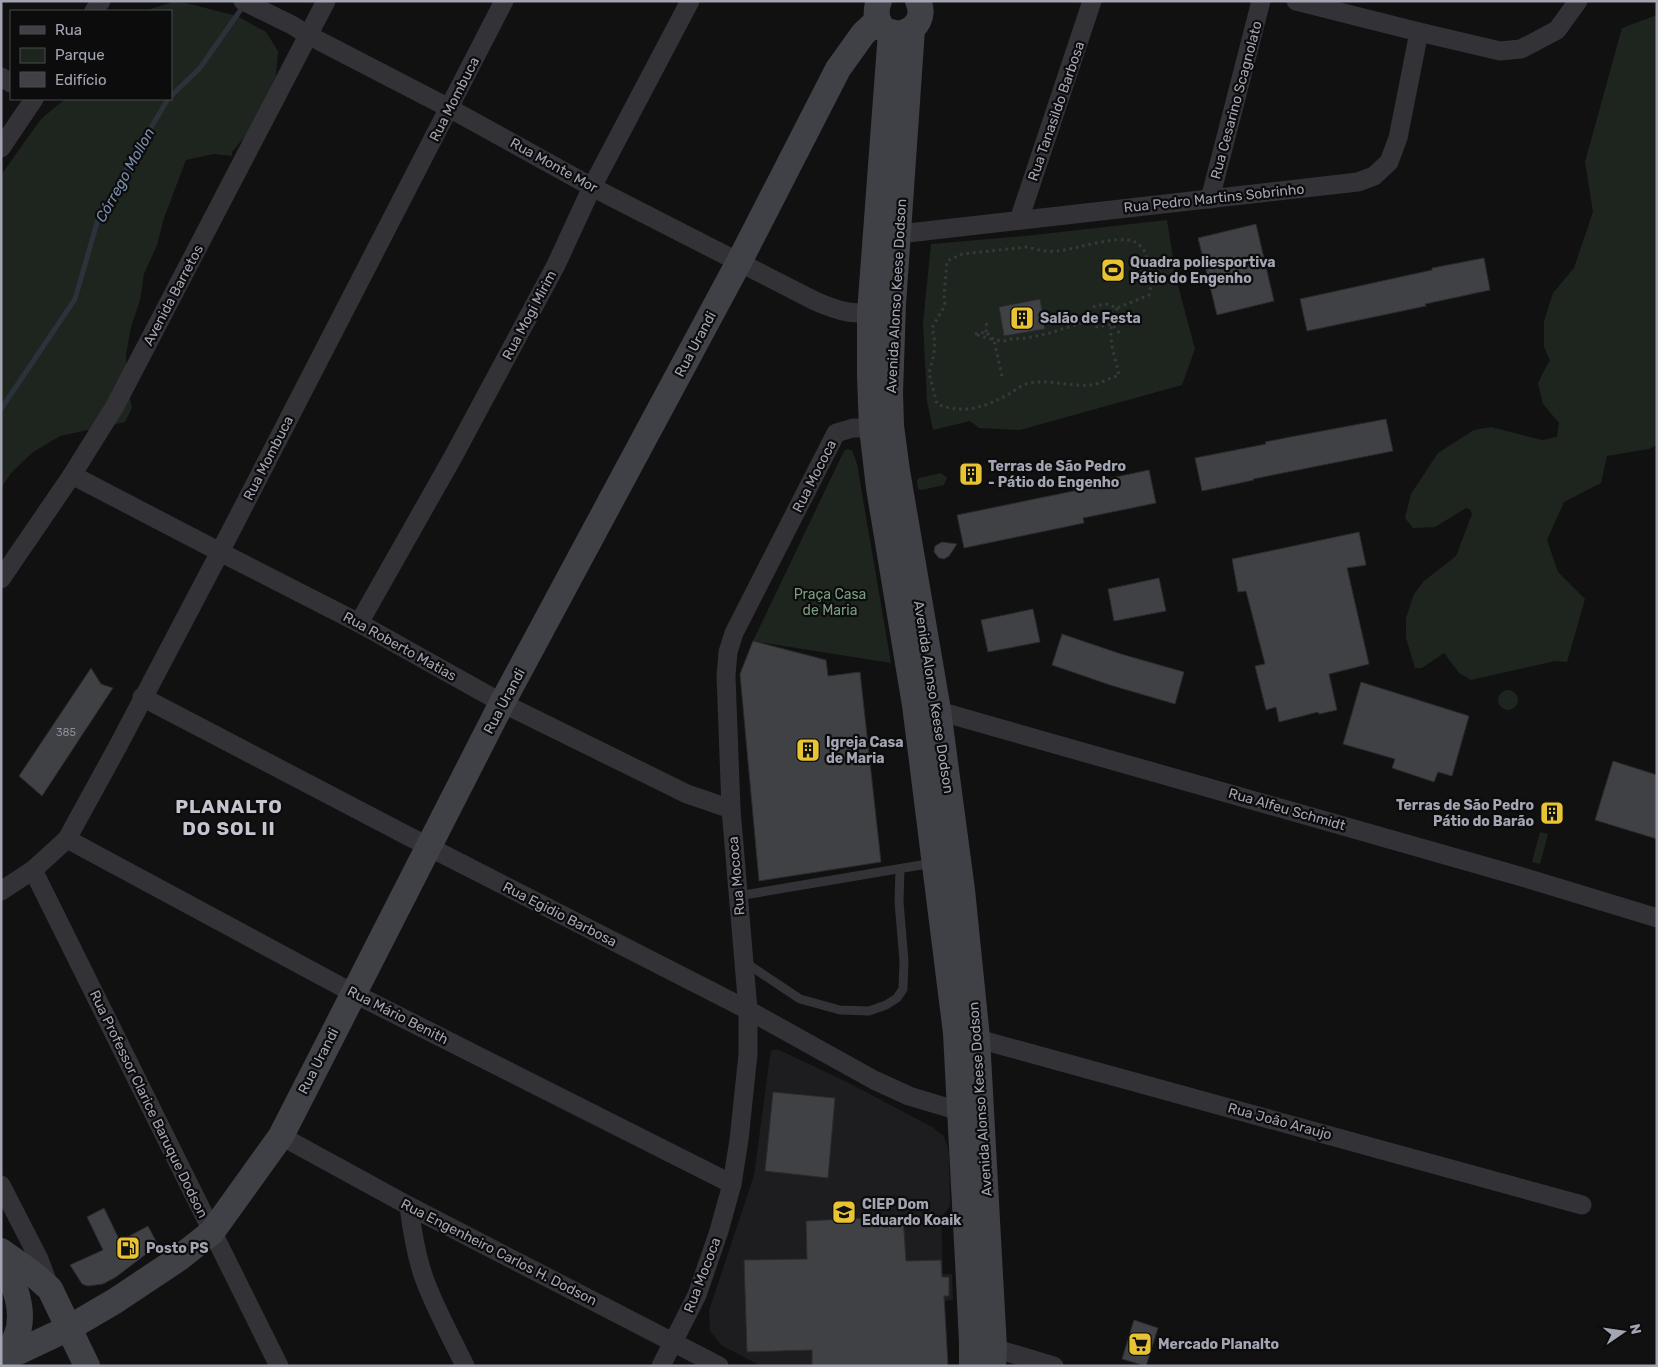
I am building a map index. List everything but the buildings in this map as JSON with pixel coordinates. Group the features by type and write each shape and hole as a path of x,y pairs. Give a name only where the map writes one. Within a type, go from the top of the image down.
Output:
{"street":[{"name":"Rua Monte Mor","path":"242,1 292,25 449,108 592,187 815,301 850,313 882,308"},
{"name":"Avenida Barretos","path":"1,579 72,475 115,406 326,1"},
{"name":"Rua Mombuca","path":"1,891 33,870 68,839 220,552 504,1"},
{"name":"Rua Mogi Mirim","path":"359,623 556,265 592,187 690,1"},
{"name":"Rua Tanasildo Barbosa","path":"1019,220 1092,1"},
{"name":"Rua Cesarino Scagnolato","path":"1210,199 1261,1"},
{"path":"1296,1 1500,50 1522,49 1557,30 1578,1"},
{"path":"890,21 920,18 919,2"},
{"name":"Avenida Alonso Keese Dodson","path":"890,21 899,234 882,308 870,376 872,428 879,488 927,708 962,890 967,1036 983,1356"},
{"name":"Avenida Alonso Keese Dodson","path":"890,21 882,308 890,384 891,426 927,708 935,862 967,1036"},
{"name":"Rua Urandi","path":"3,1359 69,1328 115,1301 178,1259 212,1232 281,1136 502,703 739,262 838,69 863,34 890,21"},
{"name":"Rua Pedro Martins Sobrinho","path":"899,234 1358,182 1374,176 1389,162 1398,138 1419,32"},
{"path":"1,148 33,100"},
{"name":"Rua Mococa","path":"661,1366 698,1295 719,1231 732,1184 739,1140 748,1054 748,1010 731,809 726,676 728,652 734,633 836,433 853,428 872,428"},
{"name":"Rua Roberto Matias","path":"72,475 359,623 502,703 687,794 731,809"},
{"name":"Rua Egidio Barbosa","path":"142,697 429,847 748,1010 874,1080 909,1096 972,1115"},
{"name":"Rua Alfeu Schmidt","path":"927,708 1510,873 1657,918"},
{"name":"Rua Mário Benith","path":"68,839 353,993 732,1184"},
{"name":"Rua Professor Clarice Baruque Dodson","path":"33,870 279,1366"},
{"name":"Rua João Araujo","path":"967,1036 1582,1204"},
{"name":"Rua Engenheiro Carlos H. Dodson","path":"281,1136 409,1206 719,1366"},
{"path":"1,1185 39,1259 50,1289 87,1366"},
{"path":"409,1206 414,1241 424,1278 438,1312 465,1366"},
{"path":"1,1251 16,1260 50,1289"},
{"path":"1,1257 17,1297 20,1319 16,1336 3,1359"},
{"path":"983,1356 1054,1366"}],"lane":[{"path":"738,896 935,862"},
{"path":"744,962 800,999 840,1010 869,1011 886,1005 897,998 903,989 904,961 899,902 900,869"}],"path":[{"path":"1112,324 1097,327 1090,320 1088,312 1095,306 1106,304 1117,308 1149,295 1152,281 1149,261 1144,250 1134,242 1105,241 1056,252 1035,250 1027,247 962,254 947,262 945,305 932,328 935,342 929,373 936,404 949,409 978,408 1001,398 1024,384 1055,382 1084,386 1094,385 1119,374 1111,332 1117,308"},
{"path":"987,319 986,332 994,340 1002,376"},
{"path":"986,332 974,334 1004,341 1042,335 1090,320"},
{"path":"1112,324 1121,335"}],"shaded area":[{"name":"CIEP Dom Eduardo Koaik","path":"777,1049 849,1083 932,1127 943,1135 949,1154 950,1206 941,1218 943,1274 952,1274 953,1300 945,1301 948,1366 761,1366 721,1345 710,1331 709,1311 754,1175 770,1056 771,1051"}],"green space":[{"path":"173,2 186,3 237,16 266,32 278,51 276,76 248,133 232,152 232,156 214,154 186,160 164,218 157,245 144,274 140,300 131,327 126,355 127,386 132,408 125,422 60,436 33,452 11,473 1,488 1,175 41,119 64,100 172,100 172,10 147,10"},
{"path":"1657,15 1657,445 1649,449 1607,456 1601,483 1564,502 1547,540 1558,572 1585,599 1567,662 1555,661 1471,680 1459,673 1444,653 1422,668 1415,668 1406,638 1406,618 1414,594 1424,581 1456,556 1472,514 1470,509 1466,508 1435,527 1413,528 1405,518 1411,494 1438,453 1474,430 1491,427 1542,440 1557,437 1559,423 1543,404 1538,383 1550,361 1544,347 1544,321 1553,293 1574,268 1593,212 1585,162 1622,28"},
{"path":"1167,220 1177,282 1195,349 1182,385 1020,430 979,428 970,421 933,430 927,401 923,323 931,244 1025,236"},
{"name":"Praça Casa de Maria","path":"847,449 852,450 857,464 891,663 753,641 844,451"},
{"path":"941,473 947,478 944,485 922,490 918,489 917,481 919,478"},
{"path":"1508,690 1515,693 1518,700 1515,707 1508,710 1501,707 1498,700 1501,693"},
{"path":"1540,832 1548,834 1540,864 1532,862"}],"waterway":[{"name":"Córrego Mollon","path":"172,95 200,68 244,5"},
{"name":"Córrego Mollon","path":"1,409 75,299 99,216 167,100"}],"place":[{"name":"Quadra poliesportiva Pátio do Engenho","path":"1113,270"},
{"name":"Salão de Festa","path":"1022,318"},
{"name":"Terras de São Pedro - Pátio do Engenho","path":"971,474"},
{"name":"Igreja Casa de Maria","path":"808,750"},
{"name":"Terras de São Pedro Pátio do Barão","path":"1552,813"},
{"name":"CIEP Dom Eduardo Koaik","path":"844,1212"},
{"name":"Posto PS","path":"128,1248"},
{"name":"Mercado Planalto","path":"1140,1344"}],"district":[{"name":"PLANALTO DO SOL II","path":"229,817"}]}
